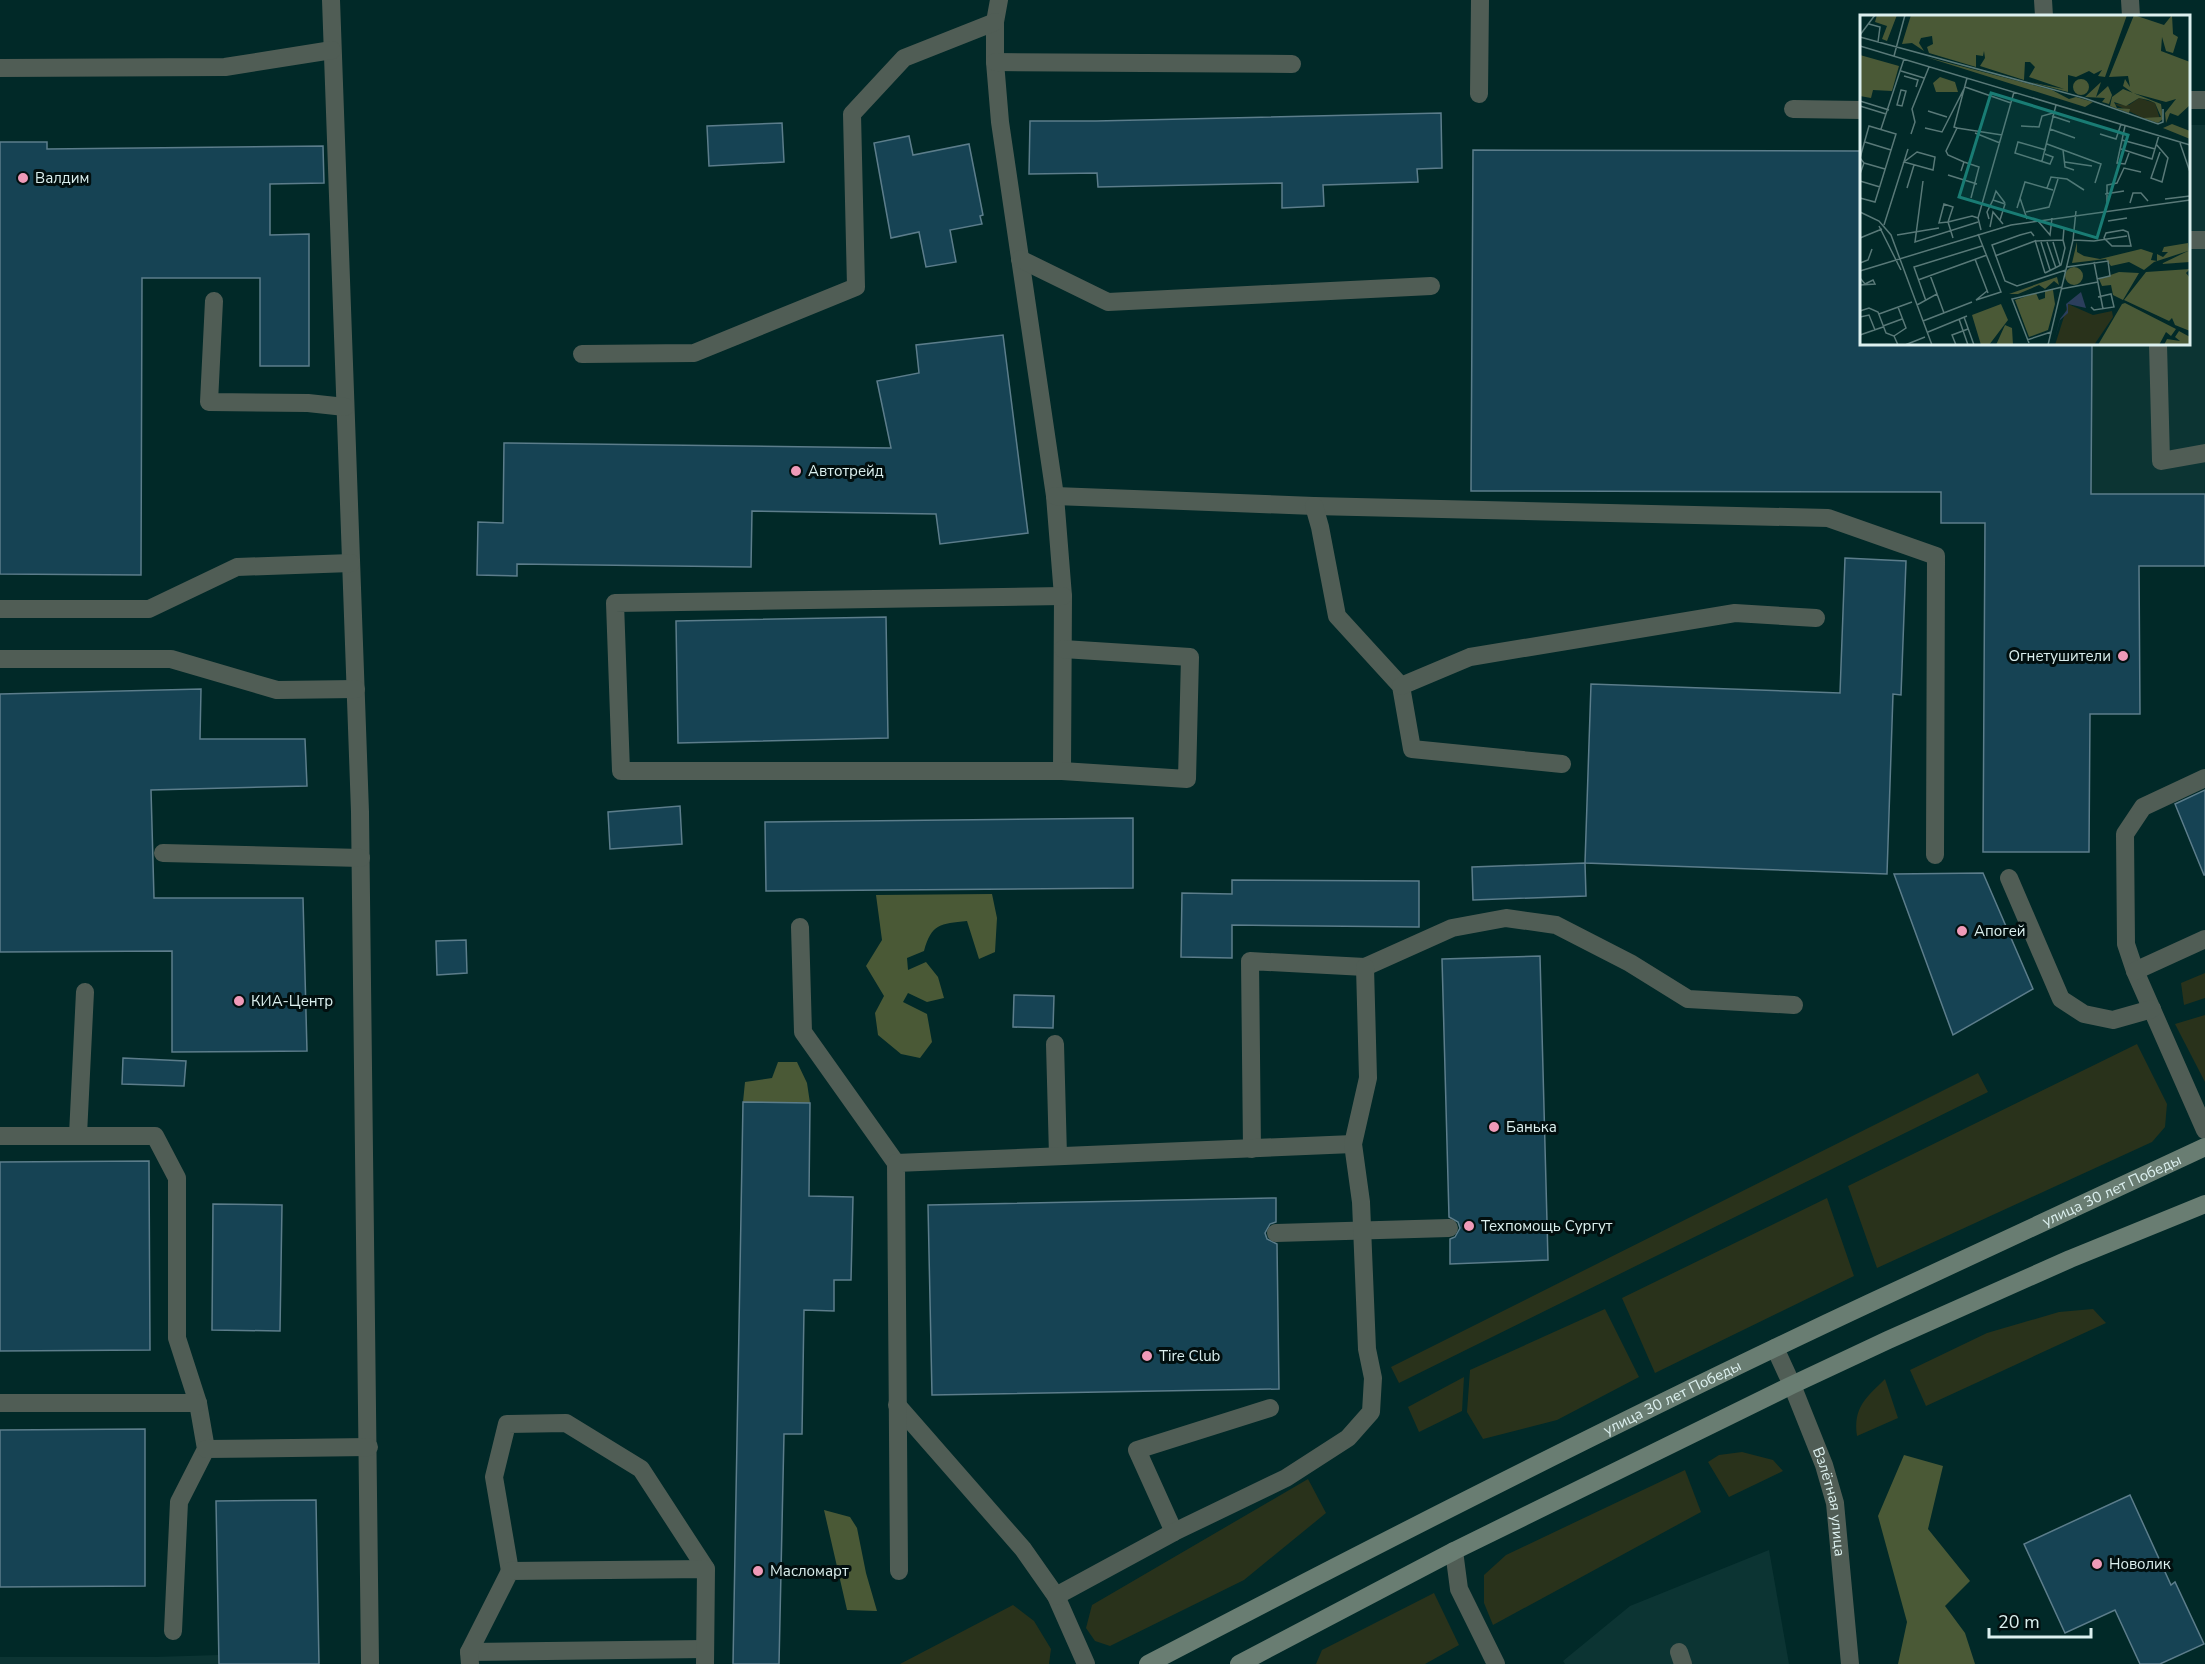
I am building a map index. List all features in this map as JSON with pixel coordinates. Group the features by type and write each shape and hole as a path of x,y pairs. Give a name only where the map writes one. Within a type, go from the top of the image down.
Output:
{"main road":[{"name":"улица 30 лет Победы","path":"1148,1664 1338,1564 1775,1348 2205,1147"},
{"path":"1252,1662 1454,1551 1792,1385 2070,1259 2205,1204"}],"street":[{"path":"330,0 361,858 370,1664"},
{"path":"999,0 995,22 995,62 1000,122 1055,496 1063,596 1062,771"},
{"path":"1479,94 1480,0"},
{"path":"2043,0 2044,15"},
{"path":"2130,0 2131,15"},
{"path":"582,354 694,353 856,287 852,114 904,58 995,22"},
{"path":"0,68 225,67 332,50"},
{"path":"995,62 1292,64"},
{"path":"1792,109 1860,110"},
{"path":"1020,259 1108,302 1431,286"},
{"path":"214,302 209,402 308,403 345,407"},
{"path":"2158,345 2161,461 2205,453"},
{"path":"1055,496 1314,506 1828,518 1936,556 1935,855"},
{"path":"1314,506 1337,616 1401,686 1412,749 1562,764"},
{"path":"0,609 149,609 237,567 351,563"},
{"path":"1063,596 615,603 621,771 1062,771 1187,779 1190,657 1063,649"},
{"path":"1401,686 1470,657 1735,613 1816,618"},
{"path":"0,660 171,659 277,690 356,689"},
{"path":"2205,778 2143,807 2125,834 2126,944 2135,971 2205,1130"},
{"path":"163,853 361,858"},
{"path":"2009,878 2061,999 2084,1014 2113,1020 2152,1009"},
{"path":"1252,1149 1250,961 1365,967 1452,928 1506,918 1556,925 1630,963 1688,999 1794,1005"},
{"path":"800,927 803,1032 896,1163 899,1571"},
{"path":"2135,971 2205,939"},
{"path":"1056,1596 1174,1532 1286,1478 1348,1438 1371,1412 1373,1378 1367,1349 1361,1202 1353,1144 1368,1078 1365,967"},
{"path":"78,1135 85,992"},
{"path":"1055,1044 1058,1156"},
{"path":"0,1136 155,1136 177,1178 177,1338 198,1403 206,1449 179,1502 173,1631"},
{"path":"896,1163 1353,1144"},
{"path":"1276,1233 1449,1228"},
{"name":"Взлётная улица","path":"1775,1348 1824,1465 1835,1503 1850,1664"},
{"path":"0,1404 198,1403"},
{"path":"897,1405 1023,1548 1056,1596 1086,1664"},
{"path":"1174,1532 1137,1450 1270,1408"},
{"path":"507,1424 566,1424 641,1469 706,1569 705,1656 470,1658 510,1571 494,1477 507,1424"},
{"path":"206,1449 369,1447"},
{"path":"1454,1551 1459,1589 1496,1664"},
{"path":"510,1571 706,1569"}],"shaded area":[{"path":"2190,125 2205,125 2205,494 2091,494 2092,345 2190,345"},
{"path":"1769,1550 1789,1664 1565,1664 1563,1661 1630,1606"},
{"path":"219,1655 319,1664 0,1664 0,1657"}],"green space":[{"path":"992,894 997,918 995,952 979,959 967,921 938,927 930,935 924,951 907,958 908,970 926,962 938,977 944,998 927,1002 908,993 903,1002 927,1014 932,1042 920,1058 901,1054 878,1035 875,1013 884,996 866,966 882,940 876,895"},
{"path":"2205,973 2205,998 2184,1005 2181,983"},
{"path":"2205,1015 2205,1082 2175,1024"},
{"path":"2137,1044 2167,1104 2165,1127 2152,1142 1877,1268 1848,1186"},
{"path":"778,1062 797,1062 807,1083 810,1103 743,1102 745,1082 772,1078"},
{"path":"1978,1073 1988,1092 1399,1383 1391,1367"},
{"path":"1827,1198 1854,1276 1655,1373 1622,1298"},
{"path":"1605,1309 1639,1377 1557,1420 1483,1439 1467,1412 1470,1370"},
{"path":"2093,1309 2106,1323 1926,1406 1910,1370 1987,1333 2059,1312"},
{"path":"1464,1377 1462,1411 1419,1432 1408,1407"},
{"path":"1885,1379 1898,1418 1857,1436 1859,1410"},
{"path":"1742,1452 1773,1460 1783,1471 1729,1497 1708,1462 1719,1455"},
{"path":"1904,1455 1943,1466 1928,1529 1970,1581 1945,1606 1965,1633 1975,1664 1898,1664 1907,1622 1878,1516"},
{"path":"1685,1470 1701,1512 1493,1625 1484,1603 1484,1575 1506,1555"},
{"path":"1308,1479 1326,1513 1244,1580 1110,1646 1095,1641 1086,1628 1092,1605"},
{"path":"824,1510 850,1517 857,1528 877,1611 847,1610"},
{"path":"1434,1593 1459,1645 1425,1664 1316,1664 1322,1650"},
{"path":"1013,1605 1034,1621 1051,1649 1049,1664 900,1664"}],"building":[{"path":"1441,113 1442,168 1417,169 1418,182 1323,185 1324,206 1282,208 1282,183 1098,187 1097,173 1029,174 1030,121"},
{"path":"782,123 784,162 709,166 707,126"},
{"path":"909,136 913,155 969,144 983,215 980,216 982,224 950,230 956,262 926,267 919,232 891,238 874,143"},
{"path":"0,142 47,142 47,149 323,146 324,183 270,184 270,235 309,234 309,366 260,366 260,278 142,278 141,575 0,574"},
{"path":"1473,150 1860,151 1860,345 2092,345 2091,494 2205,494 2205,566 2139,566 2140,714 2090,714 2089,852 1983,852 1985,523 1941,523 1941,492 1471,491"},
{"path":"1003,335 1028,533 940,544 936,514 752,511 751,567 517,564 517,576 477,575 478,522 503,523 504,443 891,448 877,381 919,373 916,345"},
{"path":"1845,558 1906,561 1901,695 1893,694 1887,874 1585,863 1591,684 1840,693"},
{"path":"886,617 888,738 678,743 676,621"},
{"path":"201,689 200,739 305,739 307,786 151,790 154,898 303,898 307,1051 172,1052 172,951 0,952 0,694"},
{"path":"2205,790 2205,875 2204,875 2175,804"},
{"path":"680,806 682,844 610,849 608,812"},
{"path":"1133,818 1133,888 766,891 765,822"},
{"path":"1585,863 1586,896 1473,900 1472,867"},
{"name":"Апогей","path":"1983,873 2033,989 1953,1035 1894,874"},
{"path":"1232,880 1419,881 1419,927 1232,925 1232,958 1181,957 1182,893 1232,894"},
{"path":"466,940 467,973 437,975 436,941"},
{"path":"1540,956 1548,1260 1450,1264 1450,1239 1455,1237 1460,1228 1458,1222 1449,1217 1442,959"},
{"path":"1014,995 1054,996 1053,1028 1013,1027"},
{"path":"123,1058 186,1061 184,1086 122,1084"},
{"path":"743,1102 810,1103 809,1196 853,1197 851,1280 834,1280 834,1311 804,1310 802,1434 784,1434 779,1664 733,1664"},
{"path":"149,1161 150,1350 0,1351 0,1162"},
{"path":"1276,1198 1276,1222 1270,1224 1265,1233 1267,1239 1277,1244 1279,1389 932,1395 928,1205"},
{"path":"213,1204 282,1205 280,1331 212,1330"},
{"path":"145,1429 145,1586 0,1587 0,1430"},
{"name":"Новолик","path":"2130,1495 2171,1585 2175,1582 2204,1644 2160,1664 2140,1664 2115,1610 2065,1633 2024,1544"},
{"path":"316,1500 319,1664 219,1664 216,1501"}],"place":[{"name":"Валдим","path":"23,178"},
{"name":"Автотрейд","path":"796,471"},
{"name":"Огнетушители","path":"2123,656"},
{"name":"Апогей","path":"1962,931"},
{"name":"КИА-Центр","path":"239,1001"},
{"name":"Банька","path":"1494,1127"},
{"name":"Техпомощь Сургут","path":"1469,1226"},
{"name":"Tire Club","path":"1147,1356"},
{"name":"Новолик","path":"2097,1564"},
{"name":"Масломарт","path":"758,1571"}]}
